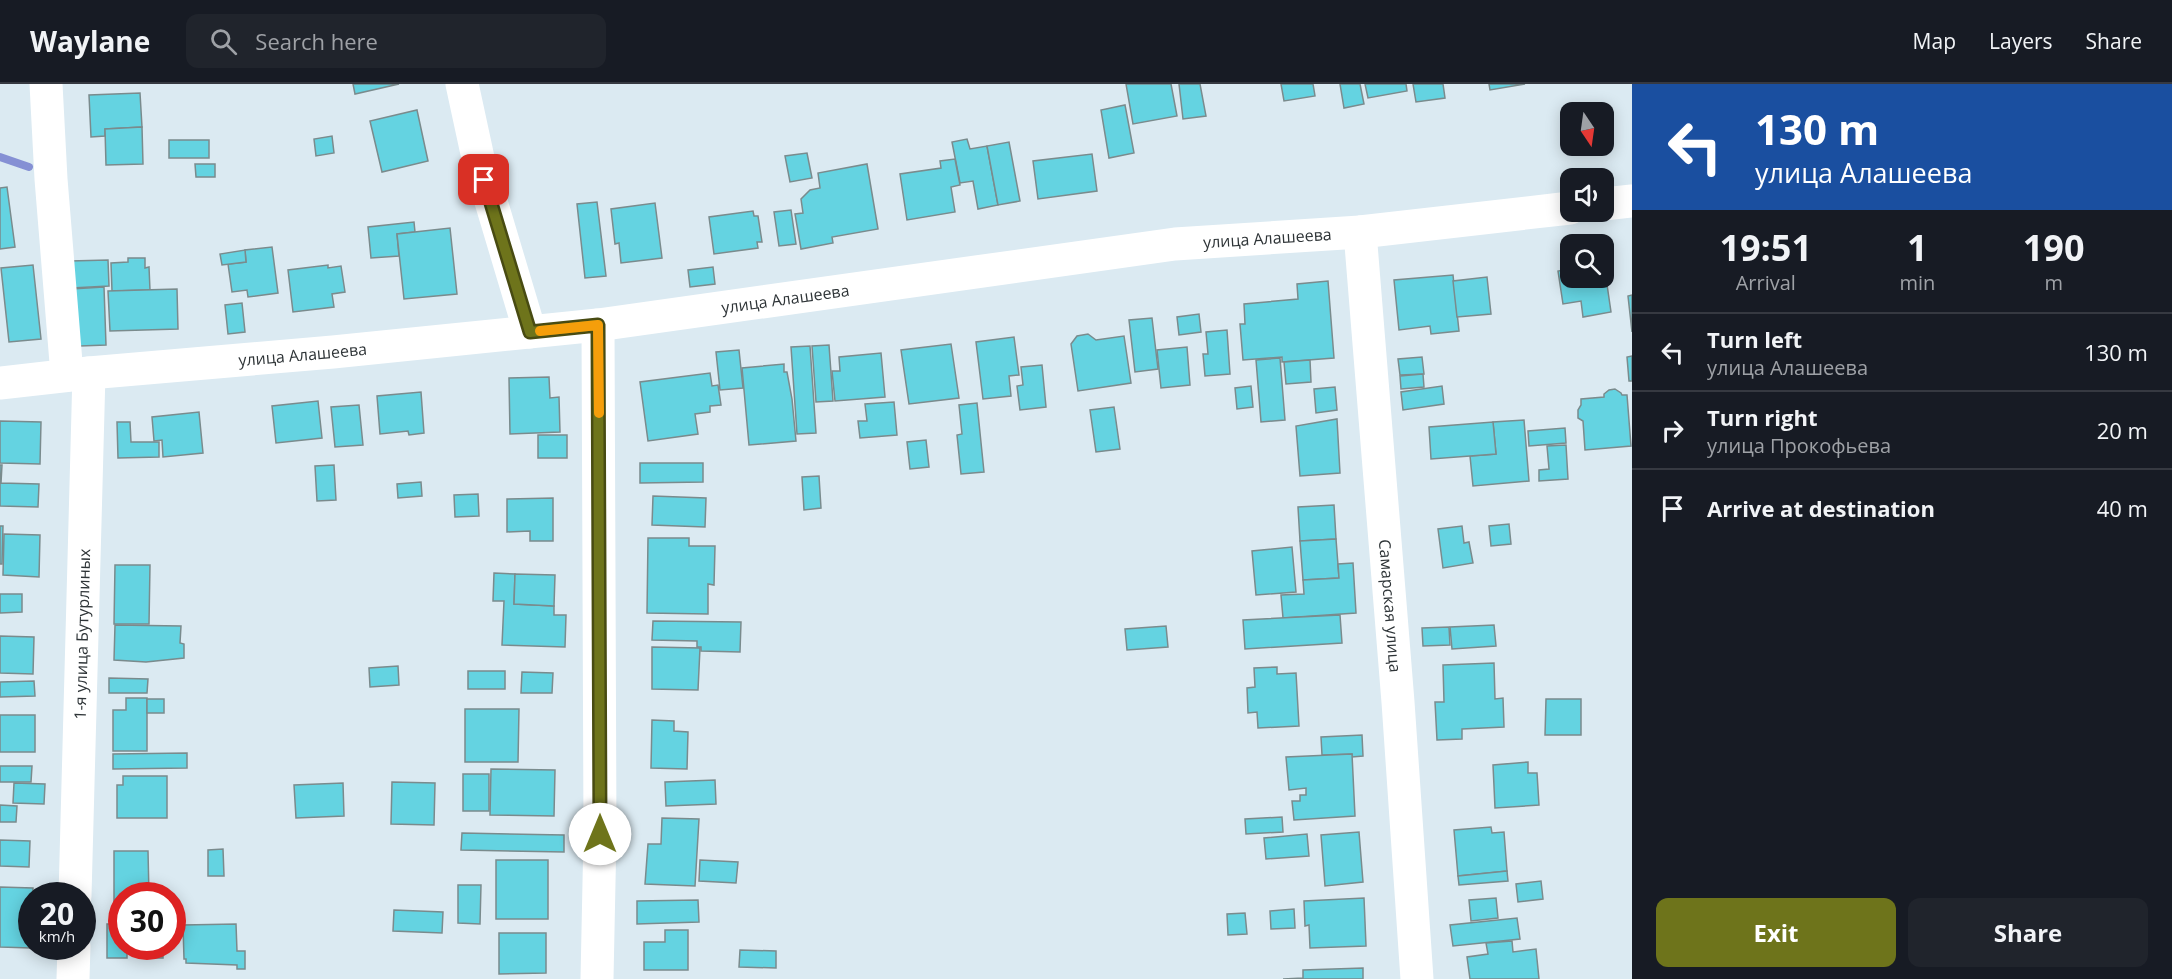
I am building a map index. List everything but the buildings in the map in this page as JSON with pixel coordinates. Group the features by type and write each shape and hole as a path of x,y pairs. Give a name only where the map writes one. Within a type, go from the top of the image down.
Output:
{"street":[{"name":"1-я улица Бутурлиных","path":"46,84 51,179 78,374 75,882"},
{"path":"462,84 478,158 530,332"},
{"path":"1614,203 1632,201"},
{"name":"улица Алашеева","path":"0,383 598,325 1175,243 1360,232 1560,209"},
{"name":"Самарская улица","path":"1360,232 1418,979"},
{"path":"597,979 600,834 598,325"},
{"path":"73,979 74,960"}],"waterway":[{"path":"0,157 29,167"}],"slow traffic":[{"path":"540,331 598,325 599,413"}],"route":[{"path":"484,180 530,332 598,325 600,834"}]}
